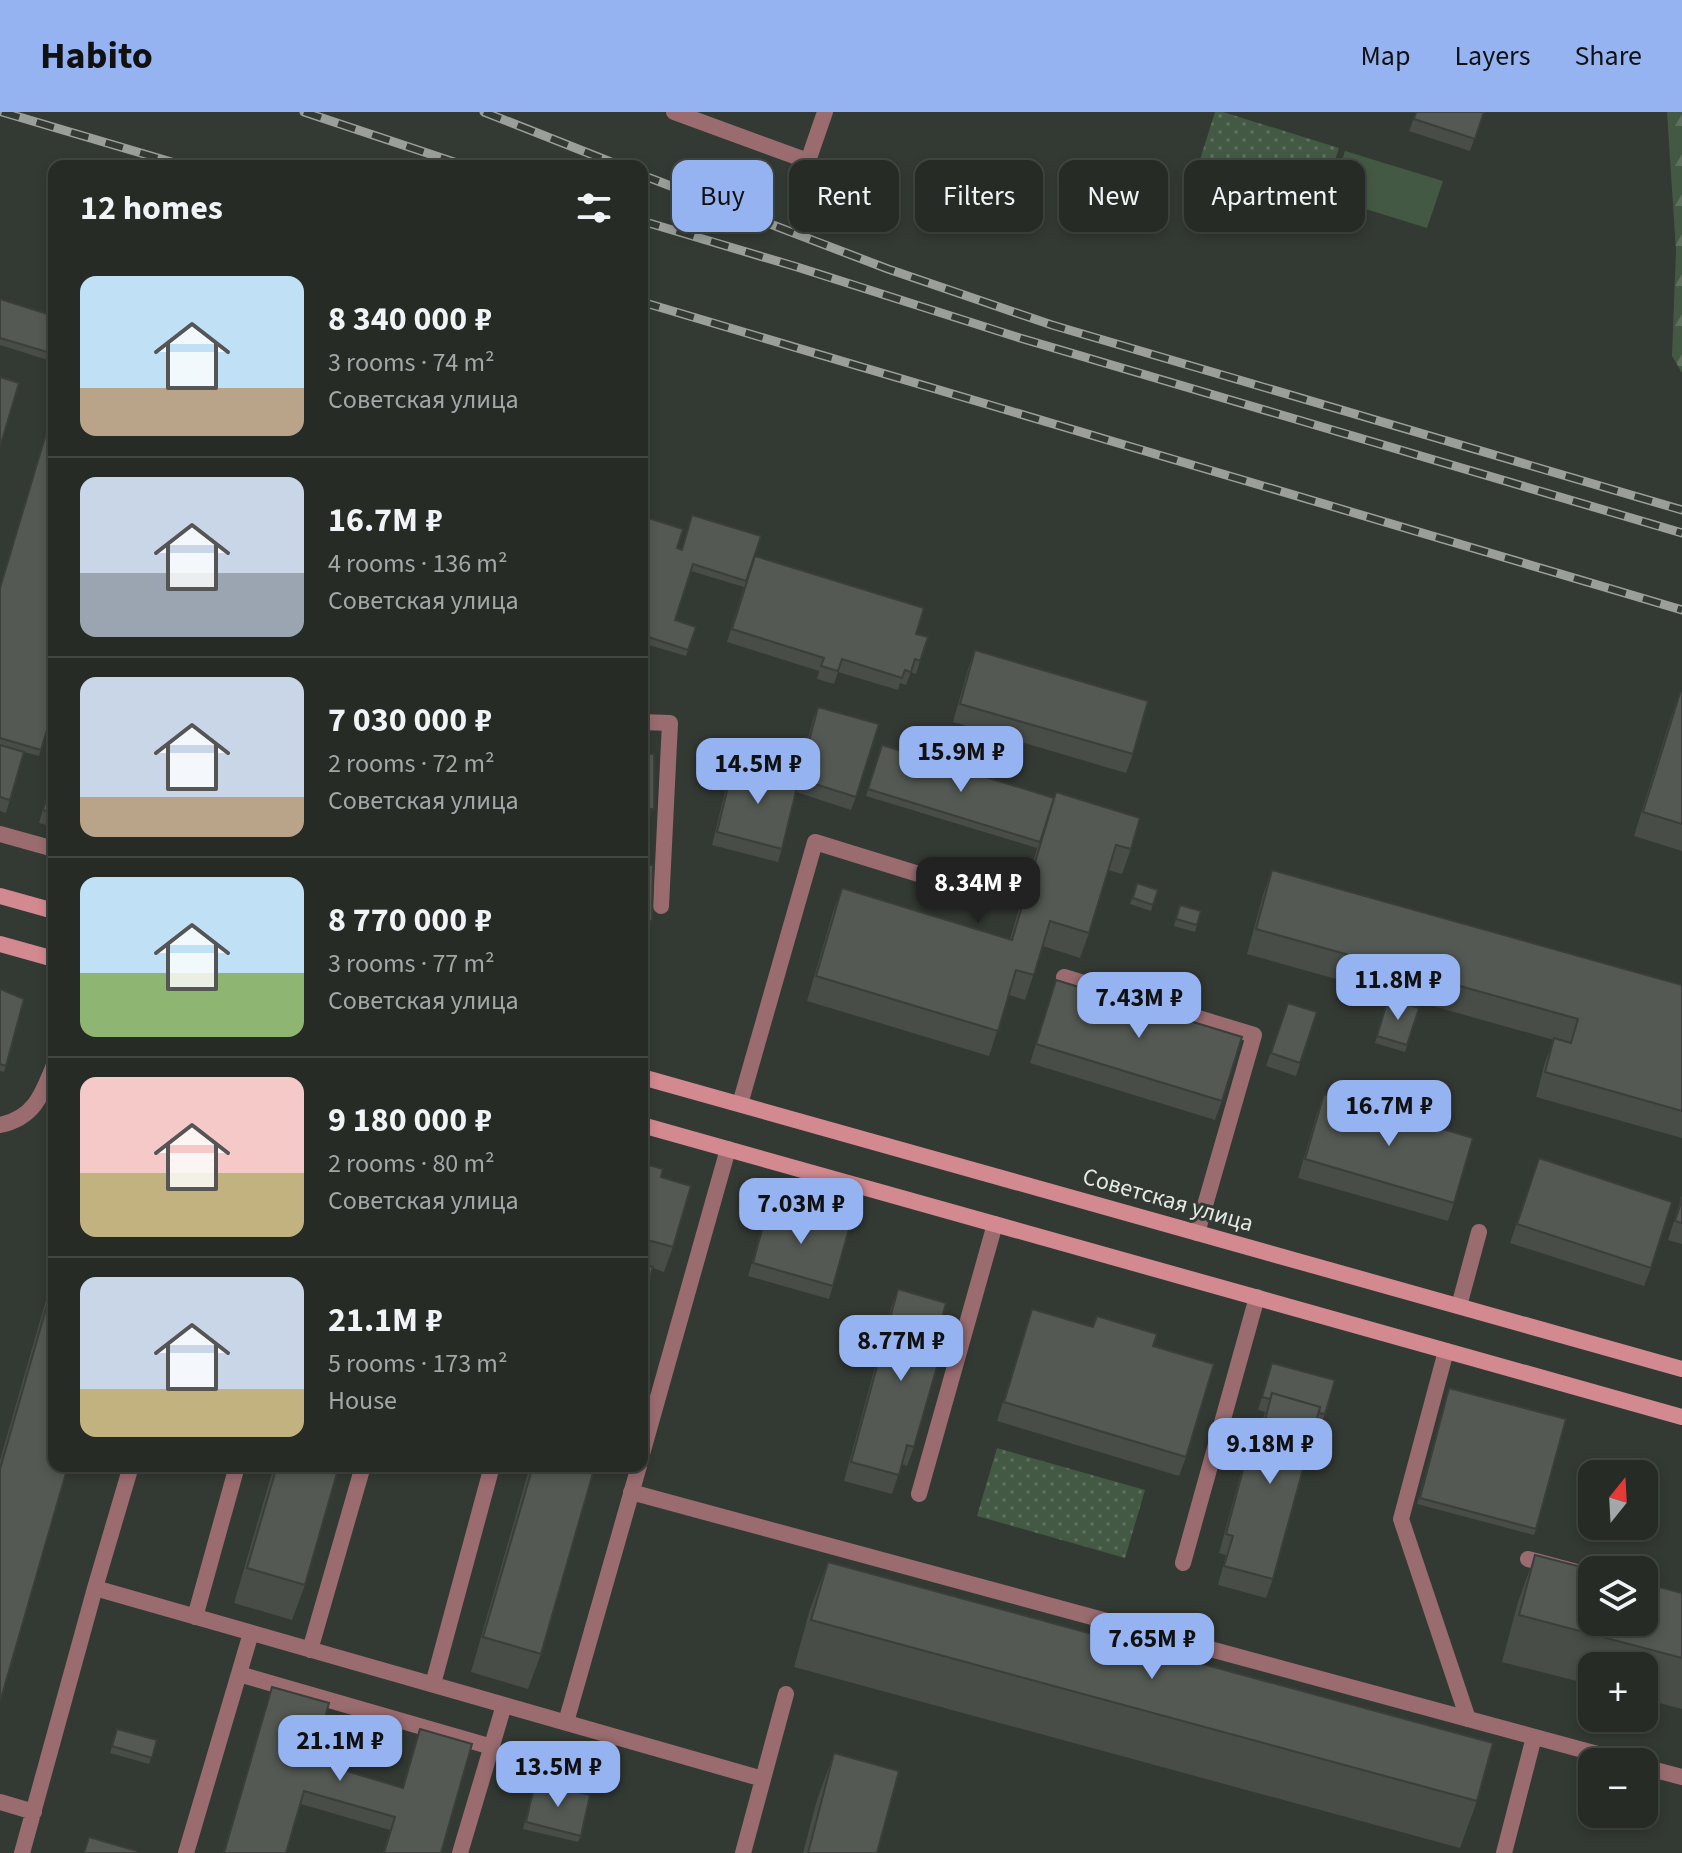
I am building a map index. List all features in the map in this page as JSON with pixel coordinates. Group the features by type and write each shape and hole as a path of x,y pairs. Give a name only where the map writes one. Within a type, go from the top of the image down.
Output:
{"main road":[{"path":"0,896 48,909"},
{"path":"0,944 48,957"},
{"name":"Советская улица","path":"648,1079 1682,1369"},
{"path":"648,1127 1682,1417"}],"street":[{"path":"674,112 808,161 825,112"},
{"path":"648,722 670,723 661,906"},
{"path":"0,834 48,847"},
{"path":"740,1104 815,842 993,897"},
{"path":"1064,977 1254,1035 1197,1233"},
{"path":"0,1125 13,1122 30,1111 48,1078"},
{"path":"648,1433 728,1149"},
{"path":"919,1494 995,1224"},
{"path":"1459,1306 1479,1232"},
{"path":"1183,1563 1257,1297"},
{"path":"1446,1351 1401,1519 1468,1719"},
{"path":"22,1853 129,1472"},
{"path":"195,1617 235,1472"},
{"path":"310,1650 361,1472"},
{"path":"433,1684 490,1472"},
{"path":"566,1722 637,1472"},
{"path":"631,1492 1578,1749"},
{"path":"1528,1559 1578,1572"},
{"path":"95,1588 763,1779"},
{"path":"186,1853 251,1633"},
{"path":"239,1674 492,1747"},
{"path":"743,1853 786,1694"},
{"path":"460,1853 504,1705"},
{"path":"1504,1853 1534,1737"},
{"path":"1658,1771 1682,1777"},
{"path":"0,1802 34,1812"}],"green space":[{"path":"1215,112 1339,148 1335,160 1200,160"},
{"path":"1667,112 1682,112 1682,373 1672,356 1676,251"},
{"path":"1345,151 1443,181 1427,228 1365,209 1365,160 1342,160"},
{"path":"997,1448 1145,1490 1125,1558 977,1516"}],"building":[{"path":"1416,112 1484,112 1475,139 1414,119"},
{"path":"0,299 48,314 48,352 0,338"},
{"path":"0,377 19,383 0,447"},
{"path":"48,427 48,726 41,750 0,738 0,588"},
{"path":"692,515 761,536 746,581 693,564 675,620 696,627 688,650 648,637 648,518 683,529 677,548 682,550"},
{"path":"755,556 924,608 916,634 928,637 920,661 915,659 911,672 905,670 902,678 842,659 838,671 821,666 824,658 732,629"},
{"path":"975,650 1148,701 1133,754 960,704"},
{"path":"1682,693 1682,824 1643,812"},
{"path":"818,707 879,724 856,797 799,779"},
{"path":"0,745 24,752 10,800 0,797"},
{"path":"882,745 1054,798 1040,842 868,789"},
{"path":"648,754 654,754 654,809 648,809"},
{"path":"734,762 799,779 782,849 717,832"},
{"path":"1056,792 1140,818 1131,849 1116,845 1089,933 1050,921 1034,975 1016,970 998,1031 816,976 842,888 1012,940"},
{"path":"48,793 48,811 43,810"},
{"path":"648,865 653,865 652,921 648,921"},
{"path":"1272,870 1682,985 1682,1111 1545,1072 1554,1038 1571,1043 1578,1019 1256,929"},
{"path":"1137,883 1158,890 1153,905 1133,898"},
{"path":"1180,905 1201,911 1197,925 1176,919"},
{"path":"1056,980 1242,1037 1222,1101 1036,1044"},
{"path":"0,989 24,999 6,1066 0,1064"},
{"path":"1388,999 1419,1008 1407,1045 1377,1036"},
{"path":"1288,1003 1317,1012 1300,1063 1271,1053"},
{"path":"1324,1094 1473,1138 1454,1203 1305,1159"},
{"path":"1539,1158 1672,1202 1651,1268 1517,1224"},
{"path":"648,1165 663,1169 661,1177 691,1186 673,1247 648,1240"},
{"path":"1682,1199 1682,1223 1675,1221"},
{"path":"768,1207 849,1229 833,1286 753,1263"},
{"path":"648,1265 653,1267 648,1285"},
{"path":"898,1289 946,1303 938,1333 946,1335 914,1447 907,1445 899,1475 851,1462"},
{"path":"48,1302 48,1472 66,1472 0,1702 0,1469"},
{"path":"1032,1309 1093,1327 1097,1316 1157,1334 1153,1346 1214,1364 1186,1457 1004,1402"},
{"path":"1272,1363 1335,1380 1325,1414 1319,1413 1320,1407 1272,1393 1270,1399 1262,1397"},
{"path":"1449,1388 1566,1419 1536,1529 1420,1498"},
{"path":"1272,1393 1320,1407 1273,1579 1224,1566 1233,1536 1226,1534 1250,1443 1257,1421 1264,1424"},
{"path":"275,1472 337,1472 305,1585 247,1568"},
{"path":"531,1472 593,1472 541,1654 483,1637"},
{"path":"1535,1555 1578,1566 1578,1631 1519,1615"},
{"path":"828,1562 1493,1743 1477,1801 811,1620"},
{"path":"1658,1587 1682,1593 1682,1658 1599,1636 1658,1636"},
{"path":"272,1687 329,1703 313,1761 403,1788 420,1729 472,1744 441,1853 384,1853 395,1817 304,1791 286,1853 224,1853"},
{"path":"117,1729 157,1740 152,1758 112,1746"},
{"path":"834,1753 899,1771 877,1853 808,1853"},
{"path":"535,1782 590,1795 581,1836 526,1822"},
{"path":"89,1837 137,1851 84,1853"}],"railway":[{"path":"2,112 165,160"},
{"path":"304,112 448,160"},
{"path":"484,112 606,160"},
{"path":"648,177 888,269 1052,325 1682,510"},
{"path":"648,223 1020,338 1682,533"},
{"path":"648,304 1682,610"}]}
